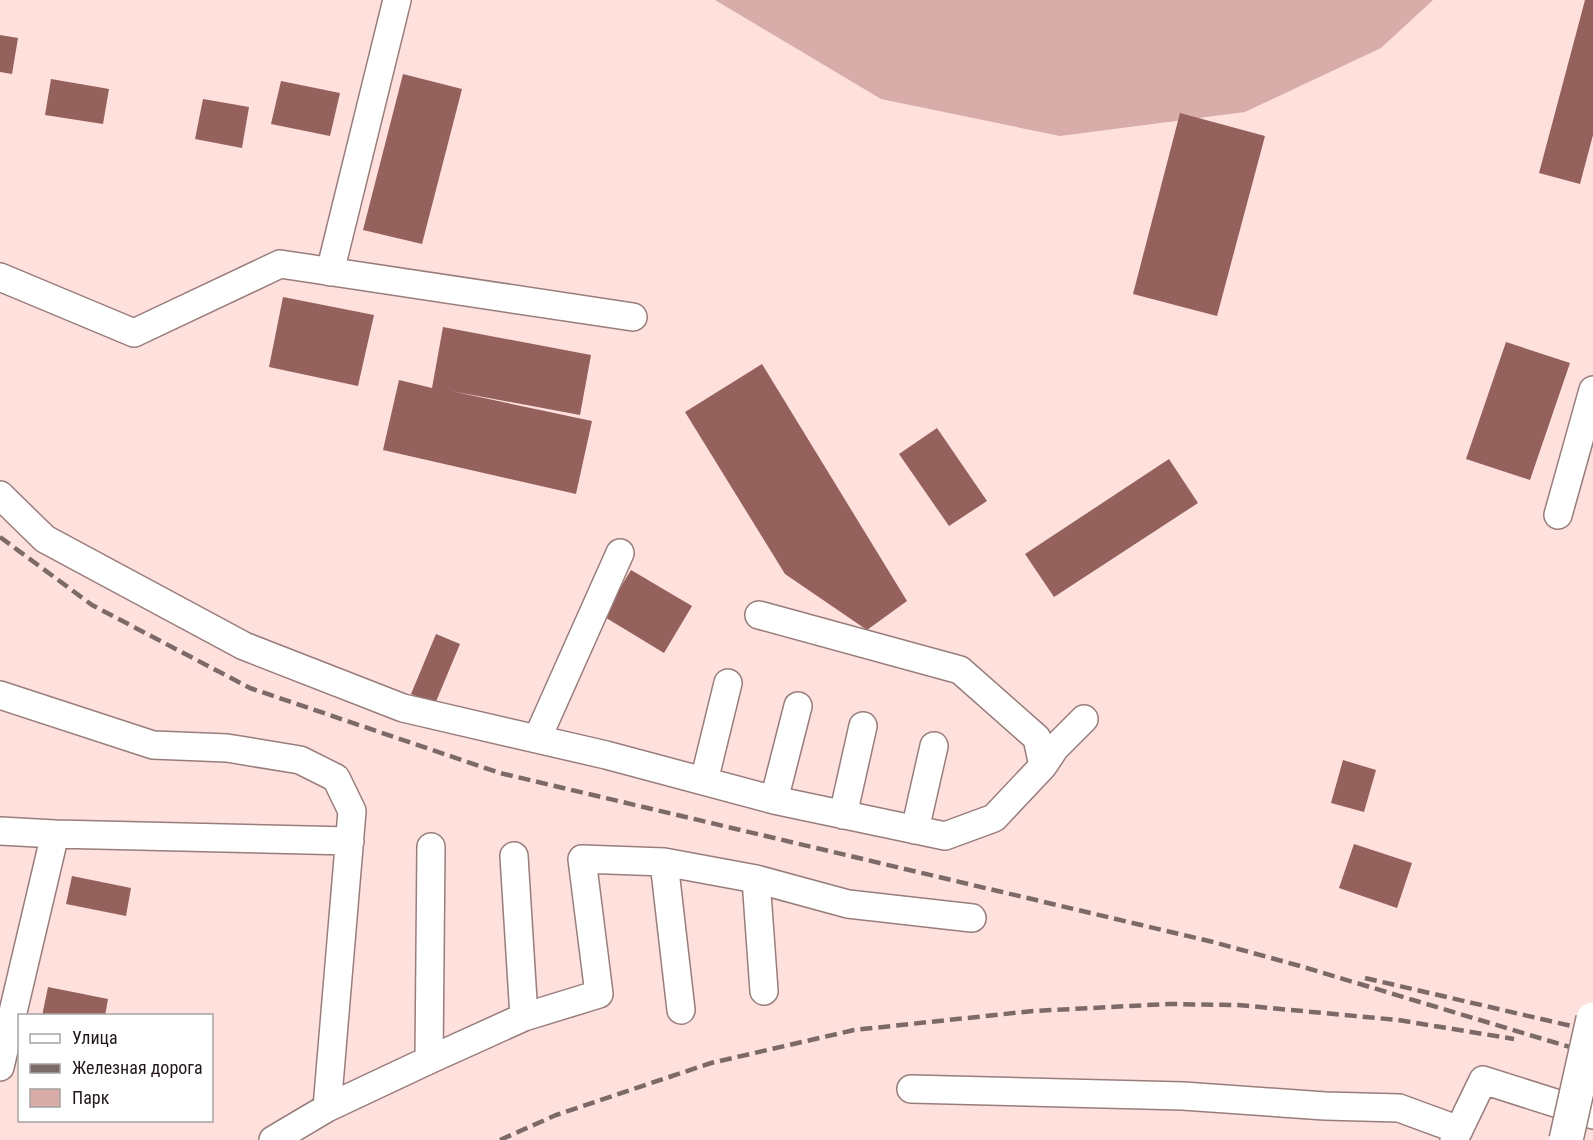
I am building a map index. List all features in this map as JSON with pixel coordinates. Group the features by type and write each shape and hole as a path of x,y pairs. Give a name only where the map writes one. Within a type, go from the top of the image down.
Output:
{"main road":[{"path":"1566,1140 1593,1019"}],"lane":[{"path":"330,272 397,0"},
{"path":"0,277 134,333 280,264 633,317"},
{"path":"1558,514 1593,390"},
{"path":"0,495 45,539 244,646 403,708 537,739 774,800 915,830 945,836 993,818 1084,719"},
{"path":"537,739 620,553"},
{"path":"759,615 960,670 1036,738 1042,766"},
{"path":"704,781 728,683"},
{"path":"0,695 153,745 227,748 300,760 336,778 352,811 327,1108"},
{"path":"774,800 798,706"},
{"path":"843,815 863,726"},
{"path":"915,830 934,746"},
{"path":"0,831 350,841"},
{"path":"0,1067 55,834"},
{"path":"429,1060 431,847"},
{"path":"514,856 524,1017"},
{"path":"273,1140 327,1108 524,1017 598,994 582,859 664,862 756,879 848,904 972,918"},
{"path":"664,862 681,1010"},
{"path":"756,879 764,991"},
{"path":"911,1089 1183,1096 1325,1106 1399,1108 1456,1135 1483,1080 1593,1115"}],"green space":[{"path":"715,0 1433,0 1381,48 1245,112 1060,136 881,99"}],"building":[{"path":"1585,0 1593,0 1593,135 1580,184 1539,173"},
{"path":"0,35 18,38 12,74 0,72"},
{"path":"403,74 462,89 422,244 363,230"},
{"path":"51,79 109,89 103,124 45,115"},
{"path":"281,81 340,93 330,136 271,124"},
{"path":"203,99 249,107 242,148 195,139"},
{"path":"1180,113 1265,136 1217,316 1133,294"},
{"path":"283,297 374,315 358,386 269,367"},
{"path":"443,327 591,355 580,415 451,391 592,421 576,494 383,450 399,380 432,388"},
{"path":"1506,342 1570,363 1530,480 1466,459"},
{"path":"762,364 907,601 867,630 785,574 685,412"},
{"path":"937,428 987,501 949,526 899,454"},
{"path":"1169,459 1198,503 1054,597 1025,554"},
{"path":"631,570 692,606 664,653 603,616"},
{"path":"436,634 460,644 435,704 411,694"},
{"path":"1343,760 1376,770 1364,812 1331,803"},
{"path":"1354,844 1412,863 1397,908 1339,888"},
{"path":"72,876 131,888 126,916 66,904"},
{"path":"48,987 108,999 105,1014 42,1014"}],"railway":[{"path":"0,537 92,605 250,688 500,773 1213,942 1593,1054"},
{"path":"1365,978 1593,1031"},
{"path":"500,1140 556,1115 711,1063 854,1030 1033,1011 1169,1004 1238,1005 1398,1020 1514,1039"}]}
